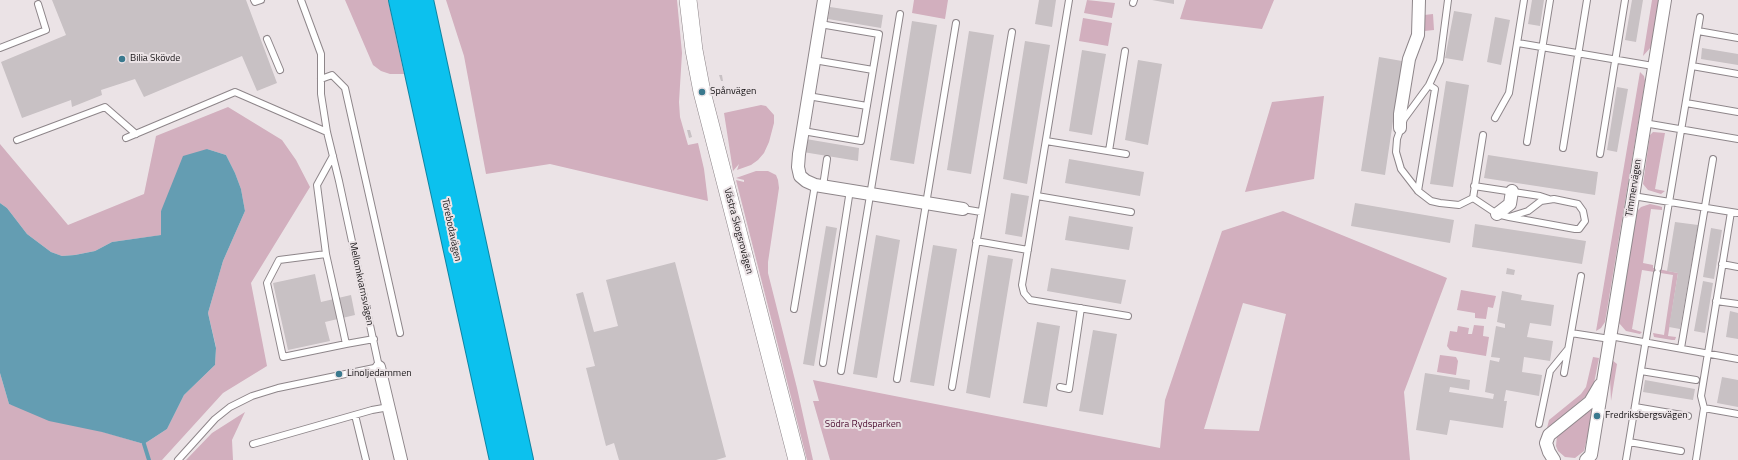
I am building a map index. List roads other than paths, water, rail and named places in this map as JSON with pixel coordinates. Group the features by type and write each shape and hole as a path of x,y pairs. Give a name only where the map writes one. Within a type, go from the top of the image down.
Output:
{"highway":[{"name":"Törebodavägen","path":"400,0 501,460"},
{"name":"Törebodavägen","path":"422,0 522,460"}],"street":[{"name":"Västra Skogsrovägen","path":"688,0 694,50 702,92 797,460"},
{"path":"824,0 798,166 800,176 806,181 819,185 963,209"},
{"path":"1400,128 1400,114 1409,59 1418,35 1419,0"},
{"name":"Timmervägen","path":"1589,458 1665,0"},
{"path":"1497,214 1510,204 1512,192"},
{"name":"Mellomkvarnsvägen","path":"379,367 401,460"},
{"name":"Timmervägen","path":"1554,460 1546,443 1549,436 1590,402 1599,388 1603,376"}],"lane":[{"path":"254,0 255,2 261,0"},
{"name":"Mellomkvarnsvägen","path":"301,0 321,54 323,107 327,132 379,367"},
{"path":"1069,0 1022,285 1024,293 1030,300 1128,316"},
{"path":"1448,0 1440,61 1429,85 1404,119 1400,128 1396,152 1401,169 1418,191 1431,201 1459,205 1473,198"},
{"path":"1495,118 1509,94 1524,0"},
{"path":"1526,142 1550,0"},
{"path":"1563,148 1587,0"},
{"path":"1600,154 1625,0"},
{"path":"0,48 46,30 38,4"},
{"path":"841,371 900,14"},
{"path":"1626,460 1700,17"},
{"path":"897,379 956,23"},
{"path":"803,131 861,141 879,34 820,24"},
{"path":"1698,31 1738,38"},
{"path":"952,387 1012,32"},
{"path":"267,39 280,70"},
{"path":"1518,43 1653,66"},
{"path":"1109,151 1125,51"},
{"path":"814,60 873,70"},
{"path":"1692,66 1738,74"},
{"path":"321,79 332,74 345,88 400,332"},
{"path":"1418,191 1435,89 1429,85"},
{"path":"126,138 235,92 327,132"},
{"path":"808,96 867,106"},
{"path":"1686,103 1738,112"},
{"path":"16,140 105,107 136,134"},
{"path":"1644,123 1738,139"},
{"path":"1473,198 1483,135"},
{"path":"1046,140 1126,154"},
{"path":"333,156 317,185 326,254 346,344"},
{"path":"1681,348 1713,159"},
{"path":"794,309 819,185 827,160"},
{"path":"1473,198 1497,214 1575,229 1579,229 1583,226 1585,216 1584,210 1578,204 1540,196 1474,186"},
{"path":"823,363 850,190"},
{"path":"1037,196 1131,212"},
{"path":"1633,196 1735,212 1722,264 1701,396 1704,408 1696,460"},
{"path":"1509,217 1528,211 1541,201 1549,199"},
{"path":"963,209 981,212"},
{"path":"976,241 1028,250"},
{"path":"326,254 279,260 267,283 283,357 374,339"},
{"path":"1722,264 1738,267"},
{"path":"1564,373 1581,276"},
{"path":"1716,301 1738,304"},
{"path":"1060,387 1068,388 1082,308"},
{"path":"1571,333 1645,342 1738,358"},
{"path":"1540,424 1550,371 1568,349"},
{"path":"178,460 215,419 230,407 252,396 278,388 379,367"},
{"path":"1641,371 1696,380"},
{"path":"253,444 388,407"},
{"path":"1635,408 1688,416"},
{"path":"1704,408 1738,414"},
{"path":"356,415 366,460"},
{"path":"1629,442 1682,451"}],"water":[{"path":"207,149 226,155 241,189 245,211 223,261 208,313 216,348 215,365 184,395 167,429 144,444 102,432 49,421 9,404 0,373 0,203 7,208 27,234 51,252 62,256 95,251 112,242 161,235 161,211 183,156"}],"waterway":[{"path":"144,444 149,460"}],"place":[{"name":"Bilia Skövde","path":"122,59"},
{"name":"Spånvägen","path":"702,92"},
{"name":"Linoljedammen","path":"339,374"},
{"name":"Fredriksbergsvägen","path":"1597,416"}],"park label":[{"name":"Södra Rydsparken","path":"863,425"}]}
